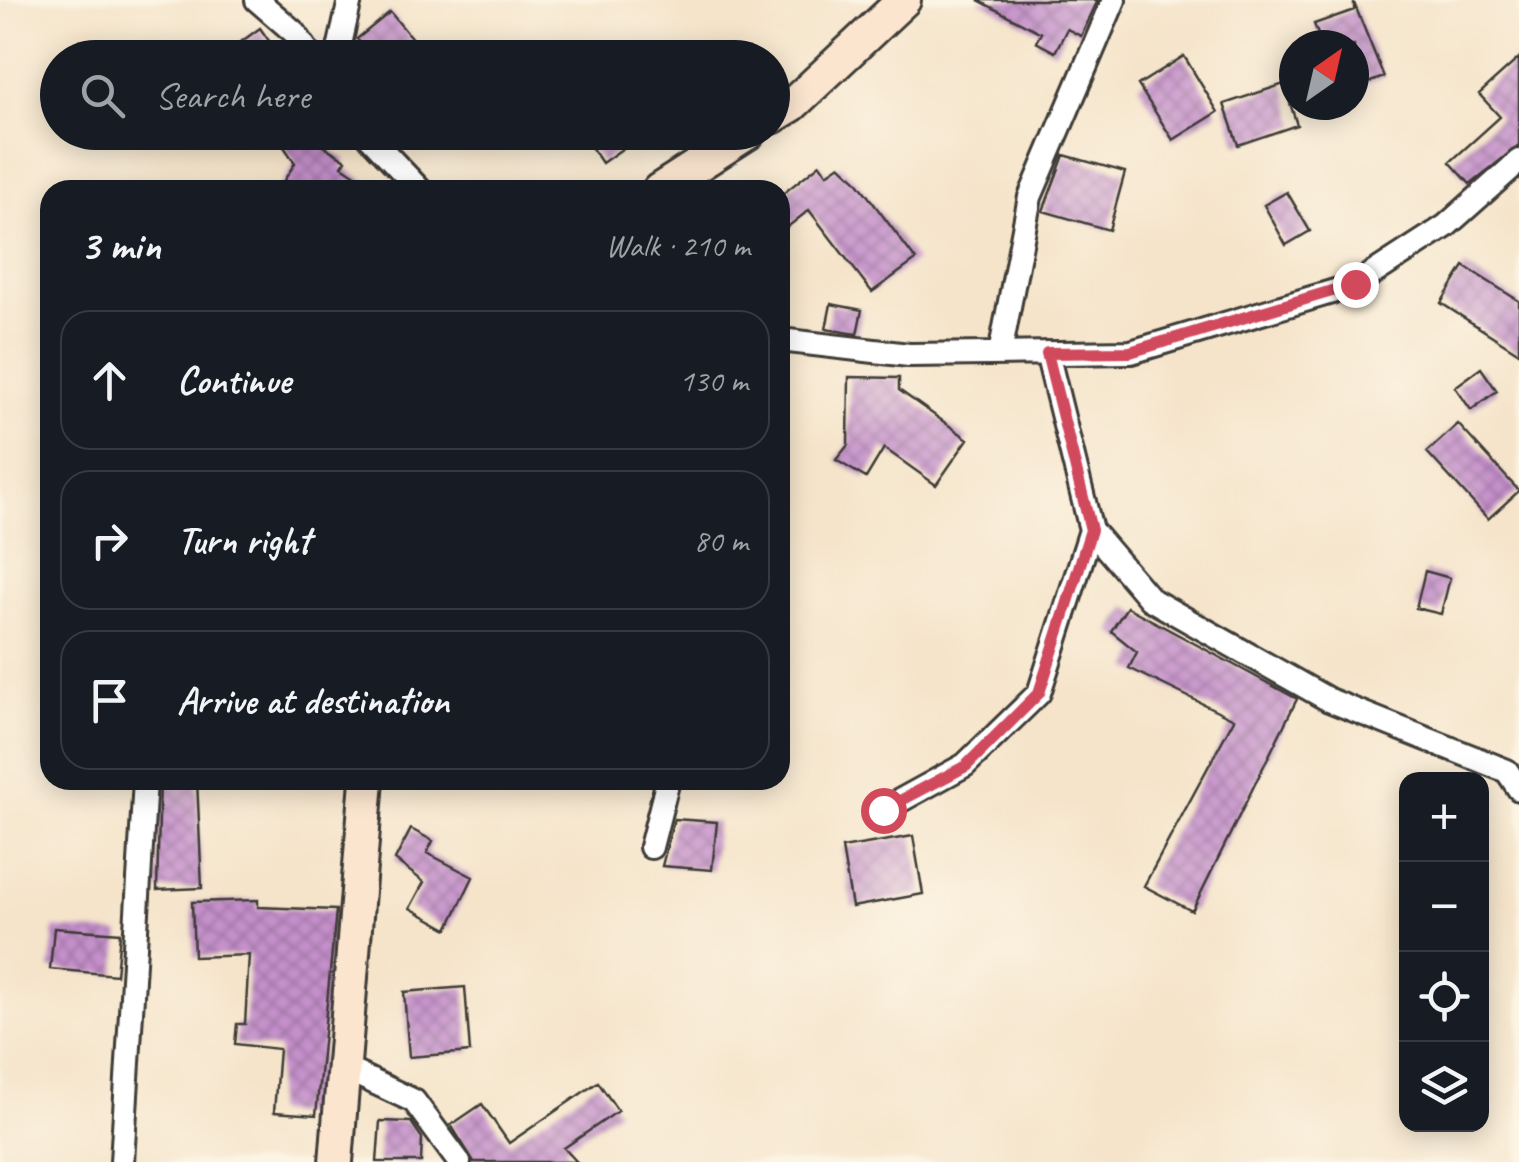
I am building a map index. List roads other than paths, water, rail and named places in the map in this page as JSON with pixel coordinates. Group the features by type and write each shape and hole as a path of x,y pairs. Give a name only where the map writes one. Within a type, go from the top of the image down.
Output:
{"main road":[{"path":"790,102 904,0"},
{"path":"675,180 721,150"},
{"path":"336,1162 367,790"}],"street":[{"path":"256,0 300,40"},
{"path":"341,40 350,0"},
{"path":"1000,354 1030,197 1114,0"},
{"path":"382,150 411,180"},
{"path":"790,341 908,355 1130,352 1355,284 1446,226 1519,162"},
{"path":"1047,353 1091,530 1150,599 1329,700 1507,771 1519,790"},
{"path":"883,810 966,766 1039,693 1091,530"},
{"path":"122,1162 143,790"},
{"path":"651,847 665,790"},
{"path":"344,1068 414,1101 459,1162"}]}
